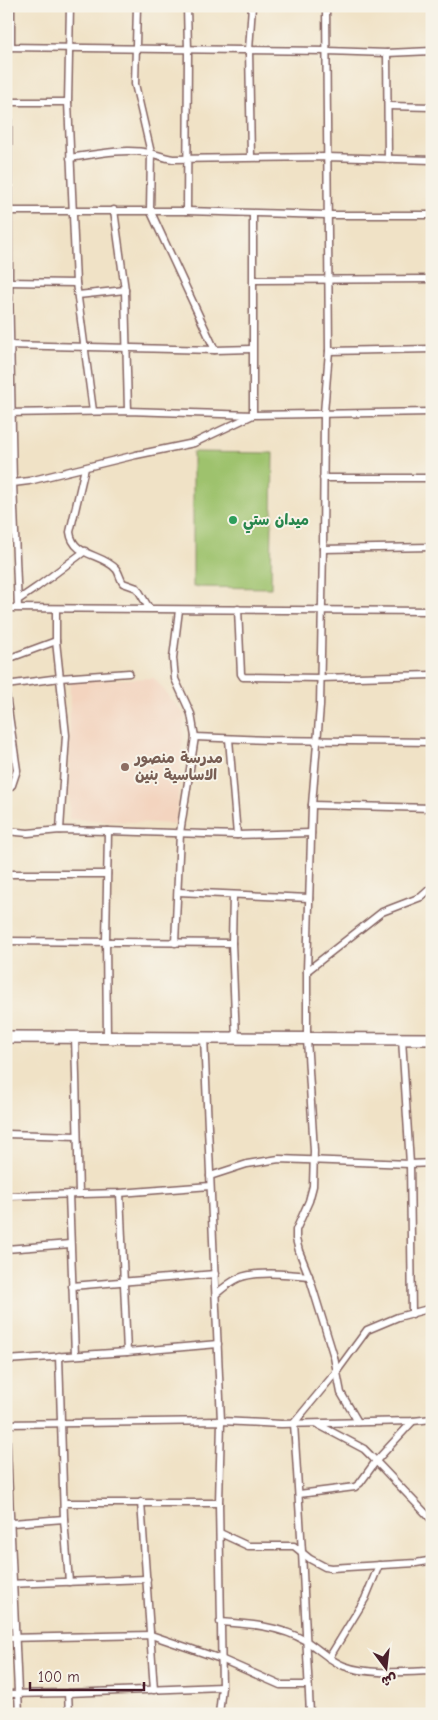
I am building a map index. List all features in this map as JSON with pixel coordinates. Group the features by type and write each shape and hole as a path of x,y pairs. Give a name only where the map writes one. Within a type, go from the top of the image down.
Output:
{"highway":[{"path":"6,1037 432,1039"}],"street":[{"path":"11,6 9,47 327,51 387,54 432,51"},
{"path":"70,6 68,102 76,282 93,411"},
{"path":"137,6 135,84 151,153 150,210 214,350"},
{"path":"186,6 188,50 187,210"},
{"path":"251,157 249,50 252,6"},
{"path":"326,6 328,351 324,413 320,678 312,805 307,971 307,1039 314,1160 313,1186 309,1201 296,1230 296,1239 337,1371 341,1393 358,1422"},
{"path":"387,54 388,159"},
{"path":"18,603 10,483 7,102 68,102"},
{"path":"388,106 432,107"},
{"path":"70,158 102,153 127,152 151,153 163,158 327,156 432,160"},
{"path":"114,210 125,290 128,411"},
{"path":"8,211 187,210 253,214 432,215"},
{"path":"253,214 253,415"},
{"path":"254,280 329,278 432,279"},
{"path":"8,282 76,282"},
{"path":"78,295 125,290"},
{"path":"9,345 214,350 252,349"},
{"path":"328,351 432,349"},
{"path":"10,413 128,411 253,415 432,412"},
{"path":"10,483 194,443 253,415"},
{"path":"85,468 70,532 71,539 74,544 84,551 114,567 123,583 136,588 148,608"},
{"path":"432,468 432,595"},
{"path":"323,478 432,478"},
{"path":"323,550 431,547"},
{"path":"6,608 18,603 84,551"},
{"path":"18,603 56,609 432,611"},
{"path":"56,609 56,640 66,735 60,830"},
{"path":"238,609 241,674 243,677 320,678 432,675"},
{"path":"175,942 180,833 195,737 191,714 175,679 173,658 179,610"},
{"path":"6,664 10,658 56,640"},
{"path":"6,685 60,678 129,673"},
{"path":"6,696 17,770 12,784 6,791"},
{"path":"195,737 432,742"},
{"path":"229,739 238,835"},
{"path":"312,805 432,808"},
{"path":"6,831 28,833 60,830 238,835 311,833"},
{"path":"107,1038 108,831"},
{"path":"6,874 107,874"},
{"path":"307,971 378,914 421,897 432,887"},
{"path":"178,892 308,898"},
{"path":"233,895 232,943 236,1038"},
{"path":"6,941 232,943"},
{"path":"74,1037 79,1194"},
{"path":"204,1037 221,1421 219,1503 222,1687 219,1714"},
{"path":"402,1039 410,1164 412,1314"},
{"path":"6,1134 77,1136"},
{"path":"210,1176 234,1167 262,1161 285,1159 410,1164 432,1163"},
{"path":"6,1196 120,1193 210,1186"},
{"path":"120,1193 127,1352"},
{"path":"69,1194 76,1355"},
{"path":"6,1249 70,1244"},
{"path":"72,1286 215,1274"},
{"path":"216,1294 235,1280 245,1276 269,1274 309,1276"},
{"path":"310,1714 294,1423 337,1371 367,1330 383,1323 432,1308"},
{"path":"6,1360 218,1344"},
{"path":"59,1356 68,1582"},
{"path":"19,1714 12,1523 6,1425 221,1421 316,1423 432,1419"},
{"path":"299,1494 355,1486 360,1483 376,1461 413,1421"},
{"path":"316,1423 364,1449 432,1520"},
{"path":"64,1504 141,1502 219,1503"},
{"path":"141,1502 154,1690"},
{"path":"12,1523 64,1519"},
{"path":"220,1534 248,1546 290,1544 297,1547 310,1559 331,1568 416,1563 428,1561 432,1557"},
{"path":"329,1658 365,1599 379,1566"},
{"path":"6,1584 147,1579"},
{"path":"220,1622 249,1624 275,1629 306,1642 345,1667 358,1670 395,1672 432,1671"},
{"path":"6,1638 151,1635 221,1660 280,1685 308,1685"},
{"path":"6,1694 222,1687"},
{"path":"68,1693 69,1714"}],"shaded area":[{"name":"مدرسة منصور الاساسية بنين","path":"154,678 185,715 176,824 69,819 70,681"}],"green space":[{"name":"ميدان ستي","path":"193,452 273,453 271,588 193,587"}],"place":[{"name":"ميدان ستي","path":"233,520"},
{"name":"مدرسة منصور الاساسية بنين","path":"125,767"}]}
